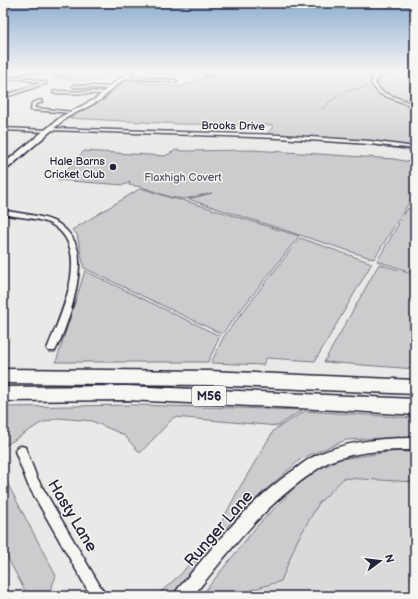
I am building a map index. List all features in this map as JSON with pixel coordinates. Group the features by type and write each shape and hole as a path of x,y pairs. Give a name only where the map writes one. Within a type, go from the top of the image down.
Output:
{"highway":[{"name":"M56","path":"3,376 129,375 334,382 415,387"},
{"name":"M56","path":"3,394 128,393 337,402 415,408"}],"main road":[{"path":"3,168 72,112 98,99"}],"street":[{"path":"398,99 415,106"},
{"path":"32,109 33,104 41,102"},
{"path":"25,112 32,109 72,112"},
{"path":"3,129 49,130"},
{"name":"Brooks Drive","path":"49,130 287,136 376,143 415,148"},
{"path":"3,212 46,221 56,225 63,230 72,242 76,277 52,349"},
{"name":"Runger Lane","path":"183,596 251,513 286,483 320,460 354,449 401,443 415,444"},
{"name":"Hasty Lane","path":"21,451 32,481 60,526 99,596"}],"shaded area":[{"path":"344,478 415,482 415,596 231,596 252,569"}],"green space":[{"path":"105,99 394,99 415,107 415,145 412,145 415,146 415,151 359,143 266,135 273,127 272,125 181,124 67,118"},
{"name":"Flaxhigh Covert","path":"176,150 252,150 394,159 415,163 415,193 374,259 188,199 212,193 184,199 170,197 142,187 129,185 130,182 124,185 57,180 84,151 165,156"},
{"path":"141,188 299,236 222,334 84,268 77,234 72,230"},
{"path":"408,208 415,210 415,273 377,261"},
{"path":"300,238 372,263 315,361 266,358 263,365 211,363 224,336"},
{"path":"379,264 415,275 415,369 324,362"},
{"path":"85,271 220,336 208,362 56,362"},
{"path":"134,405 302,410 278,426 174,417 140,453 124,435 92,421 58,418 41,423 3,447 3,410 9,407"},
{"path":"305,411 415,418 415,438 398,437 346,440 302,458 262,493 228,526 216,545 173,593 169,596 156,596 182,573 222,521 240,487 274,430"},
{"path":"397,451 415,453 415,482 344,478 319,503 297,541 281,581 251,590 244,596 201,596 257,526 307,475 340,459"},
{"path":"3,475 56,576 48,596 24,596 26,593 3,549"}],"waterway":[{"path":"322,109 334,99"},
{"path":"403,99 415,104"}],"place":[{"name":"Hale Barns Cricket Club","path":"113,167"}]}
